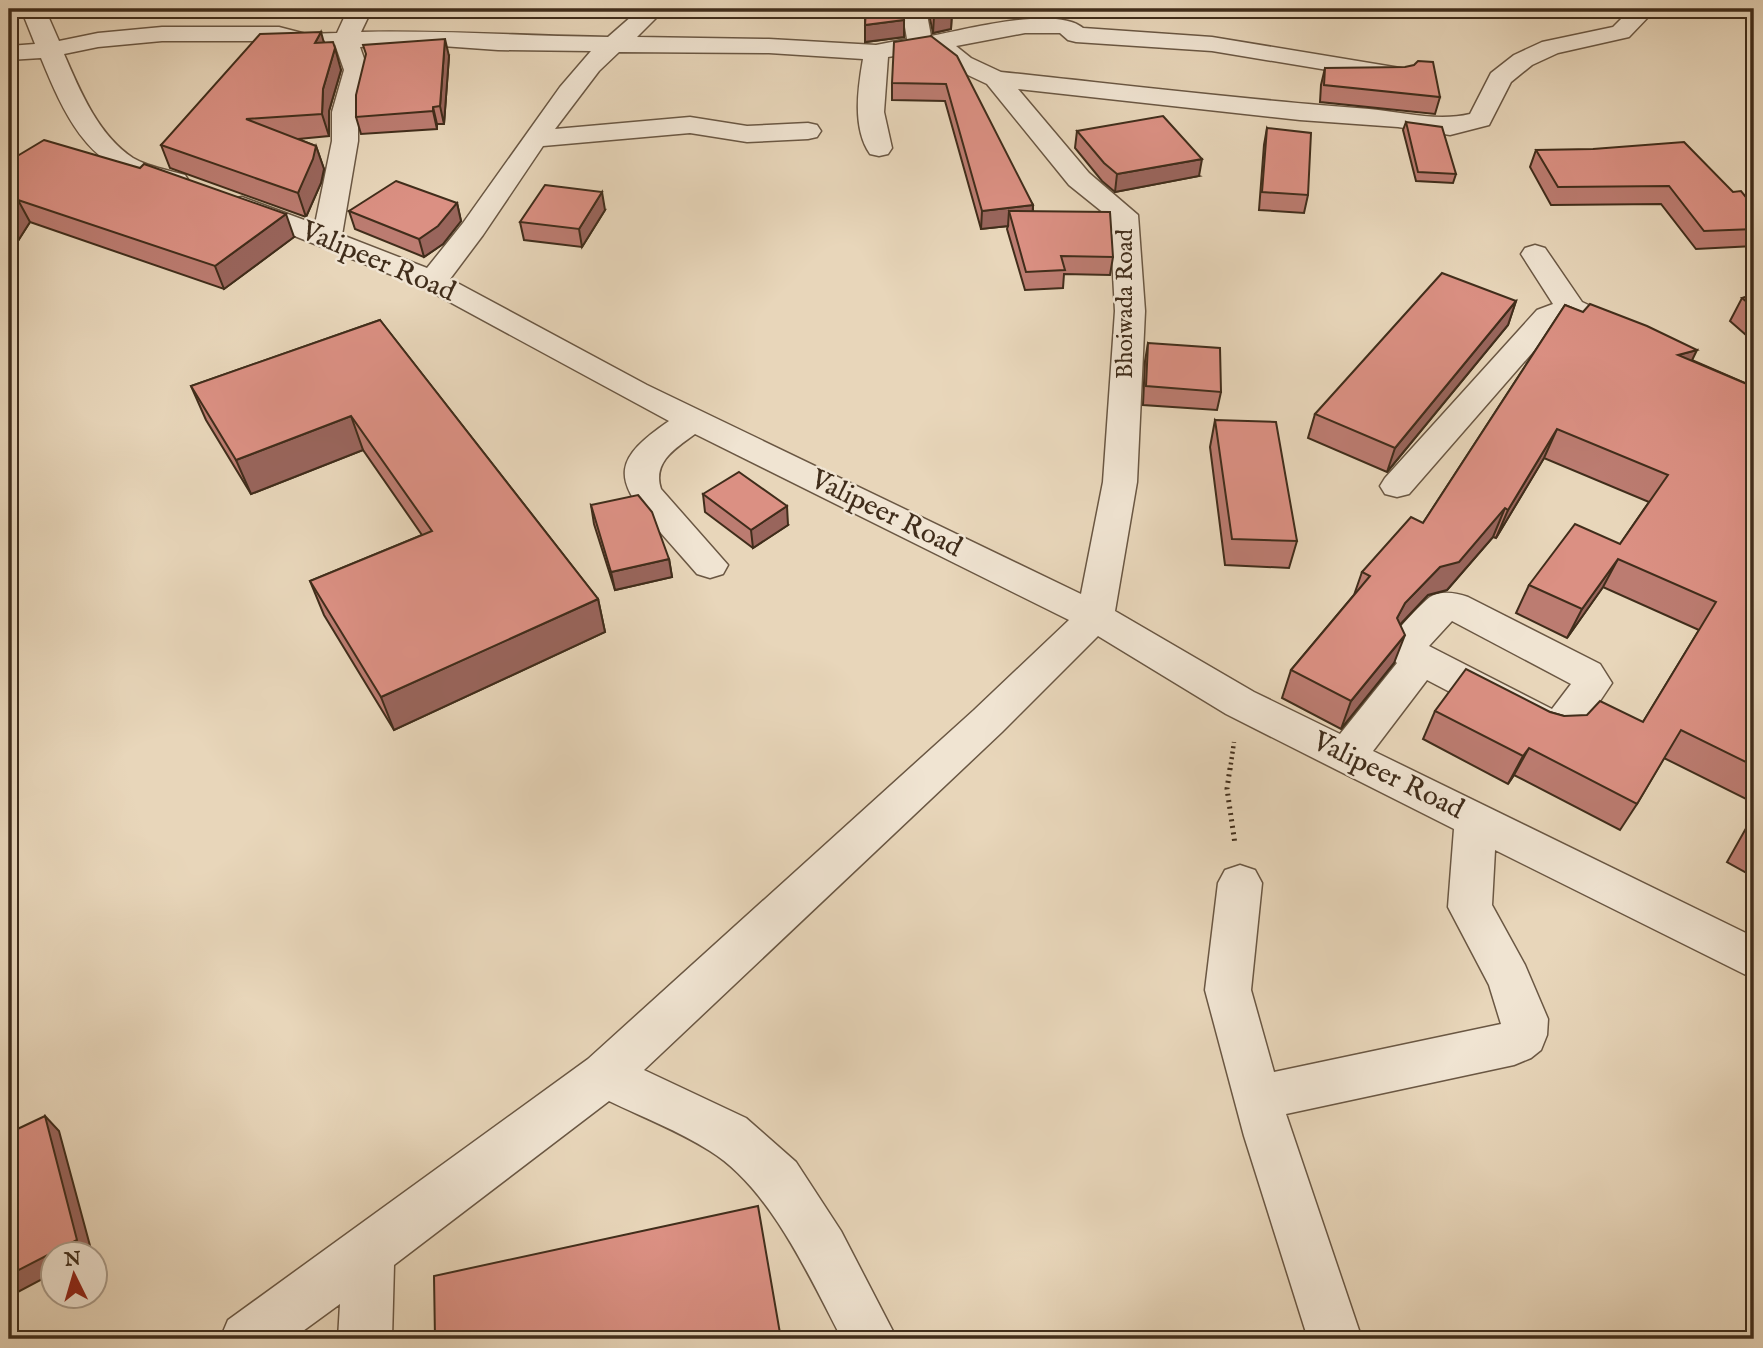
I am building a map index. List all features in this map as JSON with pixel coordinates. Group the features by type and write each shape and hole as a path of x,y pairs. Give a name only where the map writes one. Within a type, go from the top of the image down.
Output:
{"street":[{"name":"Valipeer Road","path":"33,9 84,120 102,143 123,163 327,237 432,281 693,420 1095,617 1240,703 1754,959"},
{"path":"327,237 345,141 345,112 356,70 346,40 360,9"},
{"path":"432,281 464,244 535,139 591,64 643,21 653,9"},
{"path":"914,9 928,42"},
{"path":"996,79 1398,119 1450,127 1480,119 1500,78 1523,60 1551,47 1621,32 1640,13 1639,9"},
{"path":"9,53 51,50 98,40 162,34 279,34 305,41 428,38 498,43 769,46 876,52 1025,26 1066,26 1076,35 1212,44 1400,75"},
{"name":"Bhoiwada Road","path":"928,42 962,63 996,79 1079,179 1124,215 1130,311 1120,482 1095,617"},
{"path":"876,52 869,102 879,148"},
{"path":"535,139 690,125 747,134 808,131"},
{"path":"1535,254 1571,308 1646,345"},
{"path":"1397,486 1548,316 1571,308"},
{"path":"693,420 653,449 640,468 639,482 645,493 710,565"},
{"path":"247,1339 369,1252 605,1075 988,721 1095,617"},
{"path":"1346,756 1421,660"},
{"path":"1257,1098 1514,1042 1524,1035 1525,1019 1509,979 1470,907 1476,820"},
{"path":"1240,884 1228,990 1257,1098 1335,1339"},
{"path":"605,1075 729,1135 778,1179 823,1249 870,1339"},
{"path":"365,1339 369,1252"}],"path":[{"path":"1240,703 1227,789 1240,884"}],"building":[{"path":"866,9 902,9 904,20 865,25"},
{"path":"932,9 952,9 952,13 934,16"},
{"path":"321,32 315,43 333,42 335,48 323,89 322,114 246,119 316,146 298,193 161,145 260,34"},
{"path":"931,36 957,56 1033,205 982,211 946,84 892,83 894,42"},
{"path":"445,39 440,106 433,107 433,111 356,117 356,95 366,54 363,45"},
{"path":"1418,61 1433,62 1440,97 1324,85 1325,68 1405,67"},
{"path":"1163,116 1202,159 1117,174 1077,131"},
{"path":"1406,122 1442,127 1456,174 1418,172"},
{"path":"1267,128 1311,133 1308,195 1262,192"},
{"path":"44,140 140,168 144,164 286,214 215,266 18,200 9,214 9,161"},
{"path":"1684,142 1733,192 1741,191 1754,207 1754,229 1704,231 1669,186 1558,187 1536,150 1593,149"},
{"path":"396,181 457,203 438,226 419,239 349,211"},
{"path":"545,185 602,192 579,229 520,222"},
{"path":"1009,211 1110,212 1113,257 1061,256 1065,270 1026,272"},
{"path":"1442,273 1516,301 1395,448 1315,414"},
{"path":"1754,295 1754,308 1742,298"},
{"path":"1590,304 1647,326 1697,350 1678,355 1754,387 1754,766 1681,730 1637,804 1529,748 1523,756 1435,711 1466,669 1550,712 1564,716 1587,715 1600,701 1643,722 1716,602 1618,559 1582,609 1529,585 1575,524 1620,544 1668,475 1557,429 1508,510 1505,508 1459,562 1440,567 1405,603 1397,618 1405,635 1351,701 1291,670 1370,576 1362,572 1411,517 1423,523 1565,305 1583,312"},
{"path":"380,320 598,599 381,697 310,581 432,531 351,416 236,460 191,386"},
{"path":"1148,343 1220,348 1221,392 1146,386"},
{"path":"1215,420 1276,422 1297,541 1232,539"},
{"path":"739,472 787,506 751,530 703,494"},
{"path":"638,495 652,512 669,559 611,572 591,505"},
{"path":"1754,823 1754,839 1747,836"},
{"path":"45,1116 77,1240 38,1240 38,1260 9,1275 9,1133"},
{"path":"758,1206 781,1339 435,1339 434,1276"}]}
